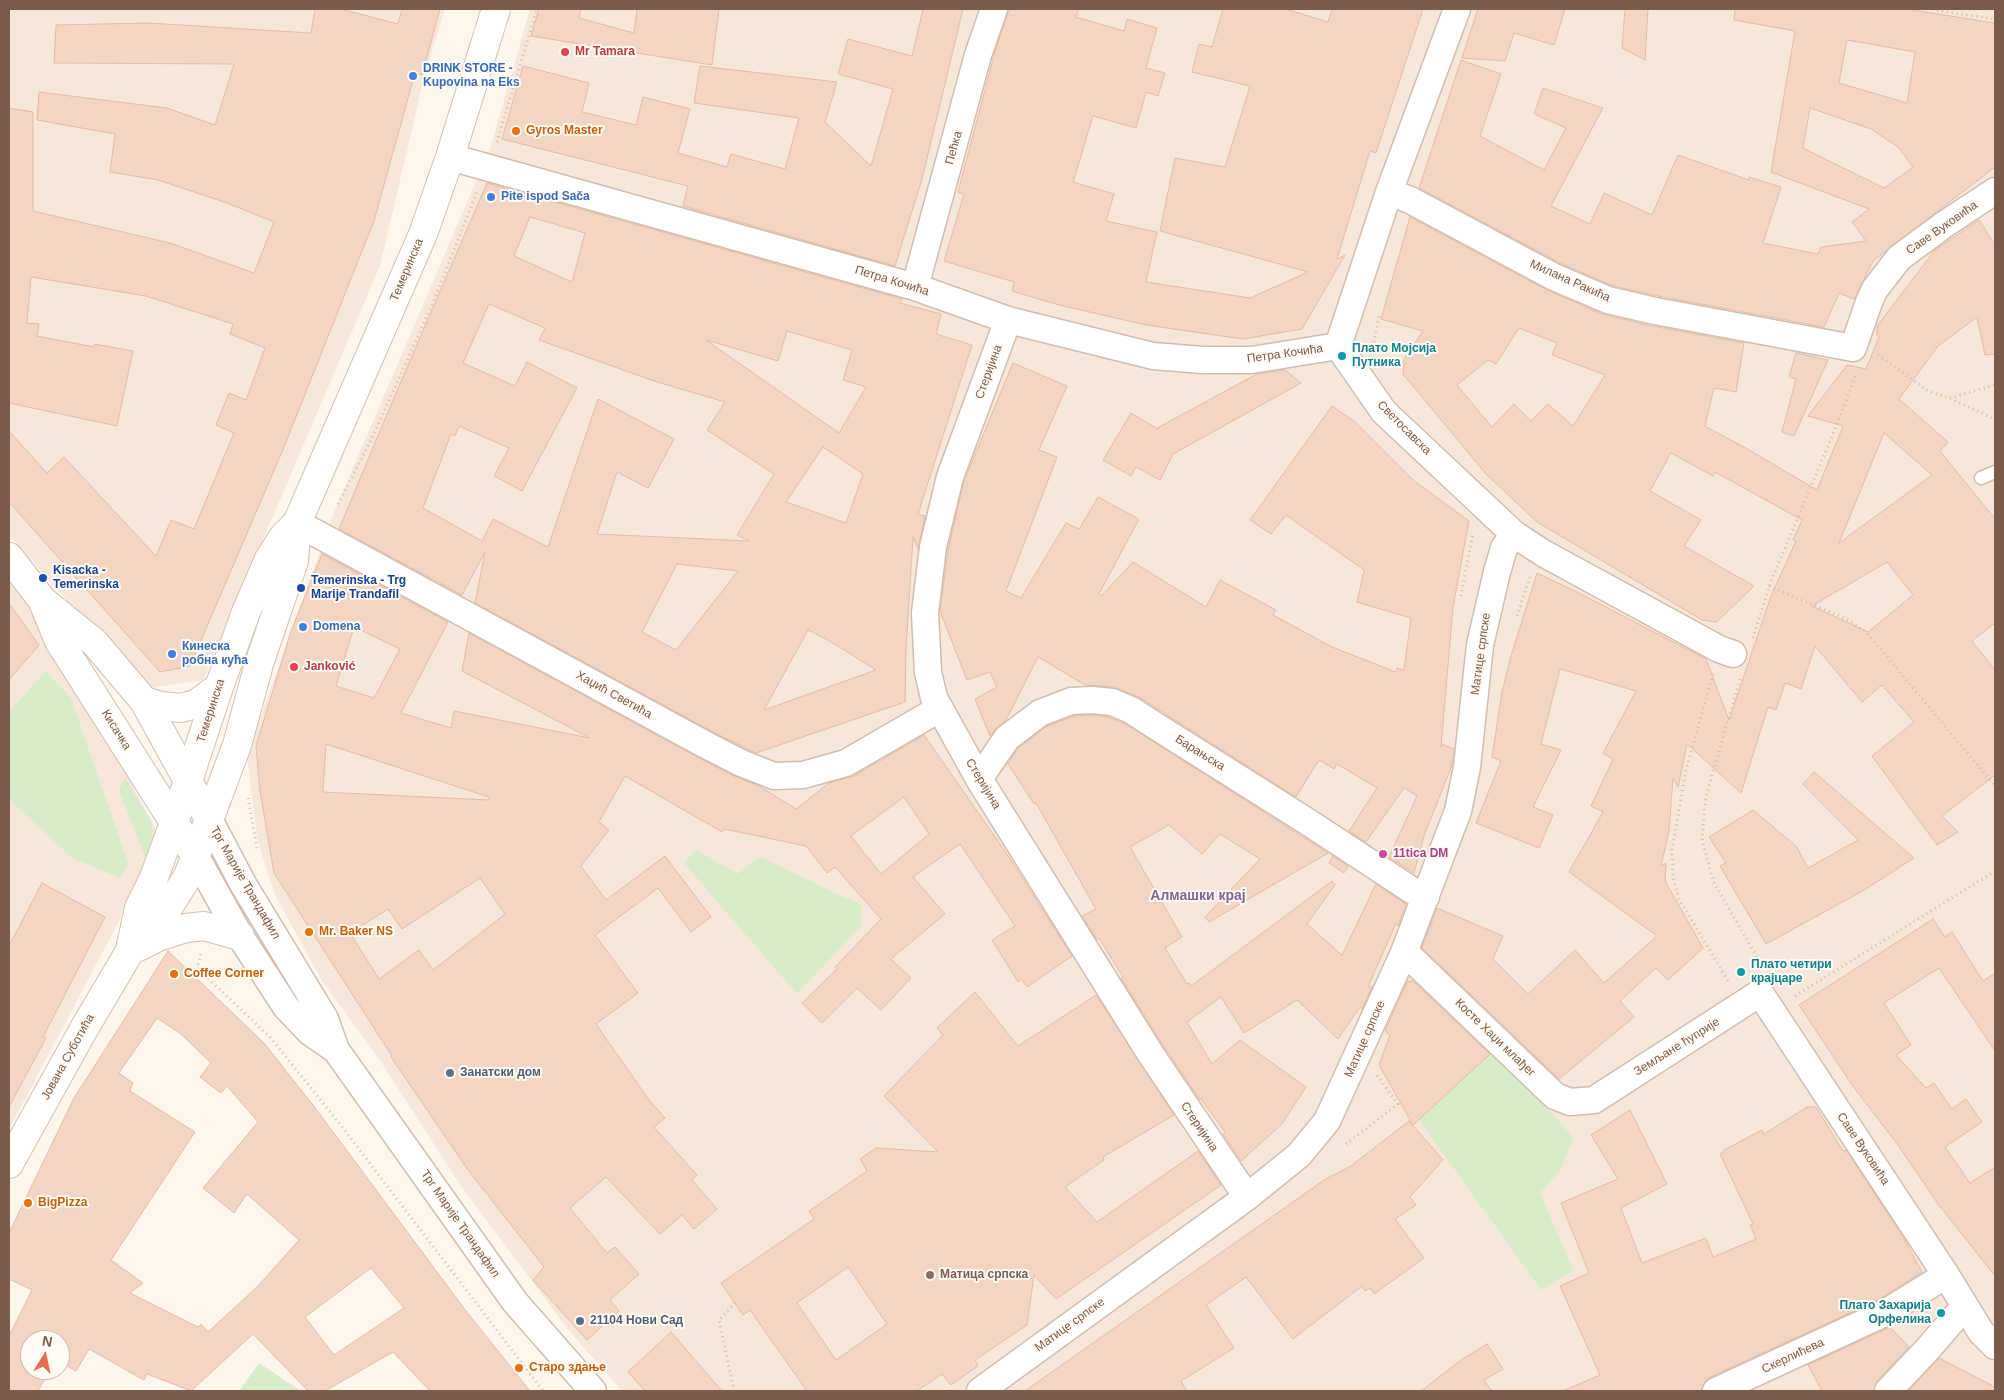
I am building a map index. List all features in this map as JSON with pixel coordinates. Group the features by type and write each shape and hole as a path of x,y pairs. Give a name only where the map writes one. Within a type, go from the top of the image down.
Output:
{"main road":[{"name":"Темеринска","path":"210,821 237,744 259,664 294,561 297,523 423,234 450,157 496,9"},
{"name":"Темеринска","path":"174,823 246,612 269,559 283,537 297,523"},
{"name":"Кисачка","path":"9,557 43,601 95,643 144,701 210,821"},
{"name":"Кисачка","path":"43,601 59,641 196,857"},
{"path":"144,701 161,706 181,708 196,704 219,687"},
{"name":"Јована Суботића","path":"9,1164 85,1027 130,951 168,908 178,893 196,857 210,821"},
{"name":"Јована Суботића","path":"130,951 139,908 153,880 174,823"},
{"path":"130,951 158,937 186,928 204,926 240,936"}],"street":[{"name":"Пећка","path":"916,287 978,55 994,9"},
{"path":"1338,346 1389,192 1457,9"},
{"name":"Петра Кочића","path":"450,157 916,287 1008,320 1153,356 1203,360 1252,360 1338,346"},
{"name":"Саве Вуковића","path":"1858,345 1869,302 1875,289 1900,258 1945,224 1995,191"},
{"name":"Милана Ракића","path":"1389,192 1410,200 1554,277 1608,300 1655,311 1858,345"},
{"name":"Стеријина","path":"1008,320 950,476 939,522 930,570 926,613 928,672 934,698 980,780 1150,1052 1247,1197"},
{"name":"Светосавска","path":"1338,346 1384,412 1514,534 1543,554 1719,649 1742,657"},
{"name":"Хаџић Светића","path":"297,523 706,745 741,763 774,776 803,775 846,763 939,709"},
{"name":"Матице српске","path":"980,1391 1247,1197 1299,1155 1327,1121 1403,955 1458,811 1467,767 1480,645 1496,572 1504,548 1514,534"},
{"name":"Барањска","path":"980,780 1007,738 1040,713 1071,700 1112,702 1131,710 1426,897"},
{"name":"Трг Марије Трандафил","path":"210,821 243,884 324,1019 336,1050 515,1302 593,1391"},
{"name":"Трг Марије Трандафил","path":"196,857 240,936 286,1007 310,1032 336,1050"},
{"name":"Косте Хаџи млађег","path":"1403,955 1411,958 1555,1096 1570,1102 1594,1100"},
{"name":"Саве Вуковића","path":"1765,992 1981,1332 1995,1346"},
{"name":"Земљане ћуприје","path":"1594,1100 1765,992"},
{"name":"Скерлићева","path":"1716,1391 1885,1313 1946,1275"},
{"path":"1888,1391 1965,1306"}],"lane":[{"path":"1981,478 1995,472"}],"path":[{"path":"322,536 383,413 432,305 499,135 536,9"},
{"path":"1927,9 1995,19"},
{"path":"1376,353 1373,346 1381,307"},
{"path":"1995,419 1949,398 1928,391 1858,345 1836,427 1769,586 1742,657 1706,796 1702,840 1713,881 1765,992 1995,871"},
{"path":"1949,398 1995,385"},
{"path":"1461,596 1473,530"},
{"path":"1769,586 1848,620 1867,633 1995,786"},
{"path":"248,796 258,857"},
{"path":"202,951 197,968 270,1037 343,1128 542,1391"},
{"path":"1338,1150 1398,1104 1374,1072"},
{"path":"734,1391 719,1320 735,1303"}],"shaded area":[{"path":"9,9 445,9 424,78 380,266 203,680 145,689 9,535"},
{"path":"530,9 1995,9 1995,1391 622,1391 566,1327 461,1186 379,1059 322,981 275,895 257,839 247,755 332,517 491,146"},
{"path":"9,575 30,601 93,712 160,837 117,925 9,1129"}],"green space":[{"path":"46,671 71,698 128,863 120,878 71,857 9,799 9,712"},
{"path":"125,778 151,821 154,848 148,865 119,790"},
{"path":"696,849 737,874 760,857 861,905 861,926 797,994 684,863"},
{"path":"1494,1050 1573,1137 1562,1168 1540,1193 1573,1270 1541,1290 1415,1114"},
{"path":"259,1363 301,1391 239,1391"}],"building":[{"path":"315,9 341,9 398,24 402,9 440,9 422,75 415,73 374,221 282,452 190,666 160,672 9,502 9,431 47,473 64,457 156,556 171,520 194,529 234,433 216,425 229,393 246,400 265,348 230,334 233,324 146,296 31,277 27,323 39,324 37,336 94,347 94,344 133,351 117,426 9,403 9,108 33,112 33,211 170,243 254,273 274,222 227,203 158,180 110,172 115,134 37,120 39,92 167,108 215,125 234,64 54,63 56,25 149,23 311,33"},
{"path":"539,9 581,9 579,18 634,33 637,9 719,9 712,65 531,36"},
{"path":"923,9 963,9 922,179 895,266 683,206 688,186 502,139 523,66 589,83 582,112 636,125 643,97 690,109 678,153 727,167 731,154 785,169 799,118 694,103 700,66 837,82 825,122 871,166 893,89 838,74 848,39 912,56"},
{"path":"1009,9 1079,9 1076,17 1124,31 1127,19 1157,28 1146,68 1165,73 1158,96 1146,92 1136,128 1093,116 1073,182 1114,194 1106,221 1157,232 1146,282 1250,298 1308,272 1160,231 1175,158 1225,167 1250,86 1192,72 1199,44 1212,47 1223,9 1286,9 1328,22 1332,9 1423,9 1376,153 1370,151 1337,259 1345,255 1302,329 1243,339 1146,325 1059,305 1012,291 1014,282 944,261 964,194 958,192 995,52"},
{"path":"1478,9 1565,9 1554,45 1514,33 1505,61 1462,58"},
{"path":"1625,9 1648,9 1645,60 1622,48"},
{"path":"1735,9 1906,9 1995,23 1995,167 1873,261 1854,299 1839,293 1824,327 1613,286 1560,263 1419,188 1461,60 1501,74 1480,136 1544,170 1566,128 1534,114 1543,88 1603,108 1551,206 1590,224 1604,193 1652,215 1678,155 1749,180 1749,177 1781,187 1763,243 1818,254 1821,247 1866,241 1852,222 1869,209 1771,172 1795,31 1734,20","holes":["1847,40 1915,52 1907,103 1839,83","1810,108 1871,129 1898,147 1913,167 1884,188 1803,148"]},
{"path":"487,183 902,299 900,303 941,314 936,334 972,345 918,514 925,516 918,549 913,537 906,648 905,702 756,753 713,732 475,603 485,552 462,595 339,529","holes":["530,217 585,233 572,282 514,256","489,304 545,328 539,340 657,382 725,402 707,430 774,474 737,535 749,541 597,534 617,472 648,488 674,439 598,399 548,547 493,519 482,541 423,508 451,434 455,436 459,426 509,448 494,476 522,491 577,388 527,362 515,386 463,363","787,331 852,350 843,380 866,387 839,433 706,340 778,361","823,447 863,474 846,523 786,502","677,564 738,571 676,650 642,632","808,630 828,640 876,670 764,710"]},
{"path":"1410,217 1547,290 1602,314 1652,326 1744,343 1736,392 1714,388 1705,426 1817,490 1843,426 1808,416 1847,365 1866,369 1879,337 1877,335 1877,326 1935,250 1979,220 1995,245 1995,354 1985,355 1977,317 1938,346 1899,399 1948,442 1940,451 1995,519 1995,623 1972,641 1995,670 1995,775 1942,816 1958,832 1937,845 1872,756 1914,722 1882,685 1862,702 1815,646 1801,689 1785,683 1776,710 1768,707 1741,793 1687,744 1678,787 1673,778 1669,831 1661,866 1666,863 1665,881 1703,948 1668,980 1656,968 1620,1001 1634,1017 1559,1079 1422,948 1437,908 1503,936 1493,959 1528,994 1575,950 1604,983 1657,936 1569,872 1603,812 1591,806 1613,759 1603,753 1636,691 1560,669 1541,744 1561,750 1533,807 1553,815 1539,848 1476,823 1501,761 1492,757 1502,692 1511,656 1537,573 1706,659 1729,720 1771,596 1796,541 1793,540 1802,520 1715,472 1713,476 1671,453 1650,491 1701,520 1684,546 1754,586 1717,622 1702,620 1537,522 1486,474 1403,374 1404,359 1423,331 1381,319","holes":["1519,328 1557,343 1552,355 1605,375 1573,426 1548,404 1531,421 1514,404 1492,427 1457,385 1488,360 1496,364","1884,433 1932,475 1839,543","1887,562 1913,595 1868,632 1812,606"]},
{"path":"1796,353 1828,360 1794,436 1782,432 1796,379 1789,377"},
{"path":"1013,363 1067,386 1039,450 1057,457 1006,591 1021,598 1066,523 1079,529 1098,497 1139,519 1099,594 1101,596 1133,562 1206,607 1220,580 1276,610 1273,615 1332,647 1396,672 1397,668 1404,670 1411,618 1357,602 1364,570 1286,515 1271,534 1250,520 1332,406 1354,421 1413,480 1469,521 1453,607 1441,747 1442,744 1454,749 1452,765 1424,836 1414,873 1389,857 1417,796 1404,788 1366,842 1349,831 1377,788 1337,764 1334,769 1319,760 1296,797 1139,697 1114,687 1085,685 1038,657 1006,720 990,736 975,699 997,687 990,672 967,680 940,611 948,550 964,481"},
{"path":"1285,370 1301,383 1173,454 1160,480 1136,467 1131,476 1103,460 1131,413 1158,429 1257,374"},
{"path":"322,554 448,622 401,713 451,728 454,711 590,738 462,671 469,633 699,758 734,776 759,786 796,809 829,783 854,776 924,735 1007,854 1072,956 1027,987 1021,979 1018,982 992,940 1015,926 960,844 913,877 945,914 891,959 911,978 881,1010 857,988 822,1023 802,1003 837,969 835,967 881,919 835,867 827,873 806,846 724,829 722,832 625,776 599,822 609,830 581,866 606,900 665,856 711,917 691,932 658,888 595,935 638,993 596,1024 649,1100 665,1118 654,1127 697,1175 692,1180 717,1209 694,1229 682,1215 660,1234 606,1177 570,1208 607,1253 615,1247 639,1274 610,1300 619,1311 587,1340 533,1280 544,1267 468,1170 391,1057 274,873 260,791 256,746 291,631","holes":["354,627 400,649 374,698 336,686","326,744 489,797 489,800 323,792","904,797 929,834 881,874 851,836","480,878 505,914 433,970 419,950 379,979 350,933 388,909 402,929"]},
{"path":"9,603 39,645 9,680"},
{"path":"1092,715 1108,717 1124,723 1328,853 1209,922 1205,917 1260,859 1220,834 1202,854 1169,825 1130,847 1182,937 1165,948 1187,984 1189,983 1191,986 1332,881 1335,885 1307,924 1342,955 1376,884 1406,904 1398,926 1396,923 1368,987 1372,987 1362,1009 1360,1007 1338,1039 1297,1000 1244,1033 1221,997 1187,1022 1212,1064 1240,1040 1306,1087 1282,1124 1241,1161 1223,1134 1225,1132 1200,1100 1163,1045 1121,978 1123,977 1099,938 1097,940 1082,916 1096,909 1036,803 1034,804 1008,764 1018,748 1047,726 1074,716"},
{"path":"1814,772 1914,858 1866,889 1766,944 1720,866 1726,863 1709,837 1753,810 1796,846 1808,868 1858,840 1803,784"},
{"path":"1333,856 1348,866 1344,873 1329,863"},
{"path":"42,883 105,917 43,1037 46,1038 9,1107 9,946"},
{"path":"1933,919 1945,937 1952,932 1983,981 1995,973 1995,1051 1939,968 1884,1003 1911,1045 1896,1055 1926,1088 1934,1083 1952,1109 1966,1099 1982,1122 1945,1147 1970,1183 1995,1167 1995,1276 1938,1204 1898,1145 1852,1085 1799,1005"},
{"path":"168,951 264,1043 313,1105 466,1311 530,1391 430,1391 393,1352 325,1391 308,1391 253,1334 191,1391 147,1374 144,1380 89,1349 76,1371 70,1368 70,1330 20,1330 20,1380 44,1380 38,1391 9,1391 9,1336 32,1290 9,1279 9,1233 74,1098","holes":["157,1018 181,1034 211,1063 200,1077 221,1093 227,1086 258,1122 203,1188 234,1213 247,1194 299,1240 257,1287 208,1332 201,1324 198,1327 130,1293 143,1283 111,1260 195,1132 130,1091 133,1083 119,1073","371,1268 404,1308 334,1355 305,1317"]},
{"path":"1413,981 1490,1054 1413,1125 1379,1065 1390,1035 1385,1031 1407,982"},
{"path":"975,992 1018,1046 1096,995 1174,1115 1103,1157 1104,1160 1065,1187 1097,1222 1198,1151 1221,1185 1056,1299 1034,1275 1027,1325 975,1360 978,1366 951,1385 942,1374 917,1391 807,1391 750,1310 743,1315 721,1283 814,1219 809,1211 867,1171 860,1159 876,1148 938,1152 884,1096 943,1035 937,1028","holes":["848,1267 887,1324 836,1360 797,1303"]},
{"path":"1807,1107 1816,1107 1843,1151 1846,1150 1903,1237 1922,1272 1878,1300 1710,1377 1704,1383 1701,1391 1563,1391 1600,1375 1560,1286 1589,1273 1561,1203 1618,1179 1591,1135 1630,1110 1667,1184 1621,1208 1642,1263 1706,1238 1713,1257 1756,1239 1750,1225 1753,1224 1720,1154 1762,1130 1764,1134"},
{"path":"1409,1121 1443,1160 1410,1197 1416,1205 1395,1219 1424,1258 1374,1294 1370,1288 1365,1291 1362,1286 1293,1339 1246,1277 1206,1305 1234,1348 1181,1381 1187,1391 1025,1391 1324,1180 1351,1166"},
{"path":"1890,1327 1909,1347 1877,1381 1873,1391 1822,1391 1808,1365"},
{"path":"671,1332 722,1391 645,1391 628,1372"},
{"path":"1487,1344 1503,1369 1484,1380 1492,1391 1421,1391 1461,1360"},
{"path":"1939,1358 1995,1387 1995,1391 1908,1391"}],"place":[{"name":"Mr Tamara","path":"565,52"},
{"name":"DRINK STORE - Kupovina na Eks","path":"413,76"},
{"name":"Gyros Master","path":"516,131"},
{"name":"Pite ispod Sača","path":"491,197"},
{"name":"Плато Мојсија Путника","path":"1342,356"},
{"name":"Kisacka - Temerinska","path":"43,578"},
{"name":"Temerinska - Trg Marije Trandafil","path":"301,588"},
{"name":"Domena","path":"303,627"},
{"name":"Кинеска робна кућа","path":"172,654"},
{"name":"Janković","path":"294,667"},
{"name":"11tica DM","path":"1383,854"},
{"name":"Mr. Baker NS","path":"309,932"},
{"name":"Плато четири крајцаре","path":"1741,972"},
{"name":"Coffee Corner","path":"174,974"},
{"name":"Занатски дом","path":"450,1073"},
{"name":"BigPizza","path":"28,1203"},
{"name":"Матица српска","path":"930,1275"},
{"name":"Плато Захарија Орфелина","path":"1941,1313"},
{"name":"21104 Нови Сад","path":"580,1321"},
{"name":"Старо здање","path":"519,1368"}],"district":[{"name":"Алмашки крај","path":"1198,896"}]}
